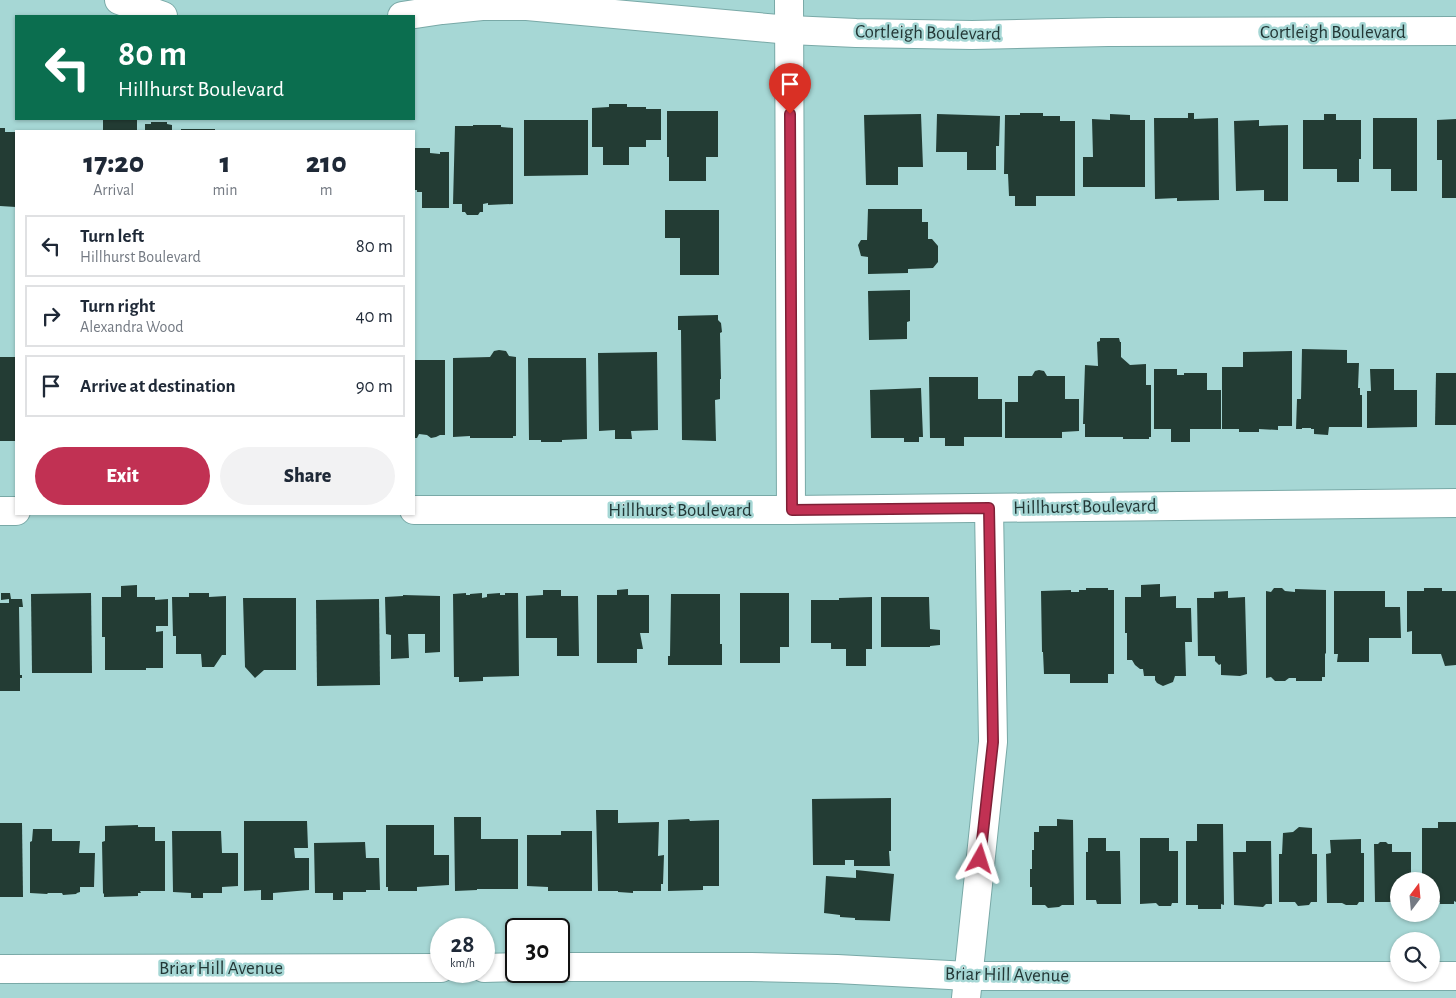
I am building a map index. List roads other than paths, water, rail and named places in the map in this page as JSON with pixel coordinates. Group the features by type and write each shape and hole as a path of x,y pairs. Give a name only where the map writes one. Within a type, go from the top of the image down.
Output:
{"street":[{"path":"119,0 160,15"},
{"path":"789,0 792,510"},
{"name":"Cortleigh Boulevard","path":"409,15 482,6 528,6 790,30 972,35 1108,32 1456,31"},
{"name":"Hillhurst Boulevard","path":"415,510 792,510 1456,503"},
{"path":"967,987 993,742 989,508"},
{"path":"0,511 15,511"},
{"name":"Briar Hill Avenue","path":"570,967 846,969 967,987 1456,976"},
{"name":"Briar Hill Avenue","path":"0,969 430,968"}]}
